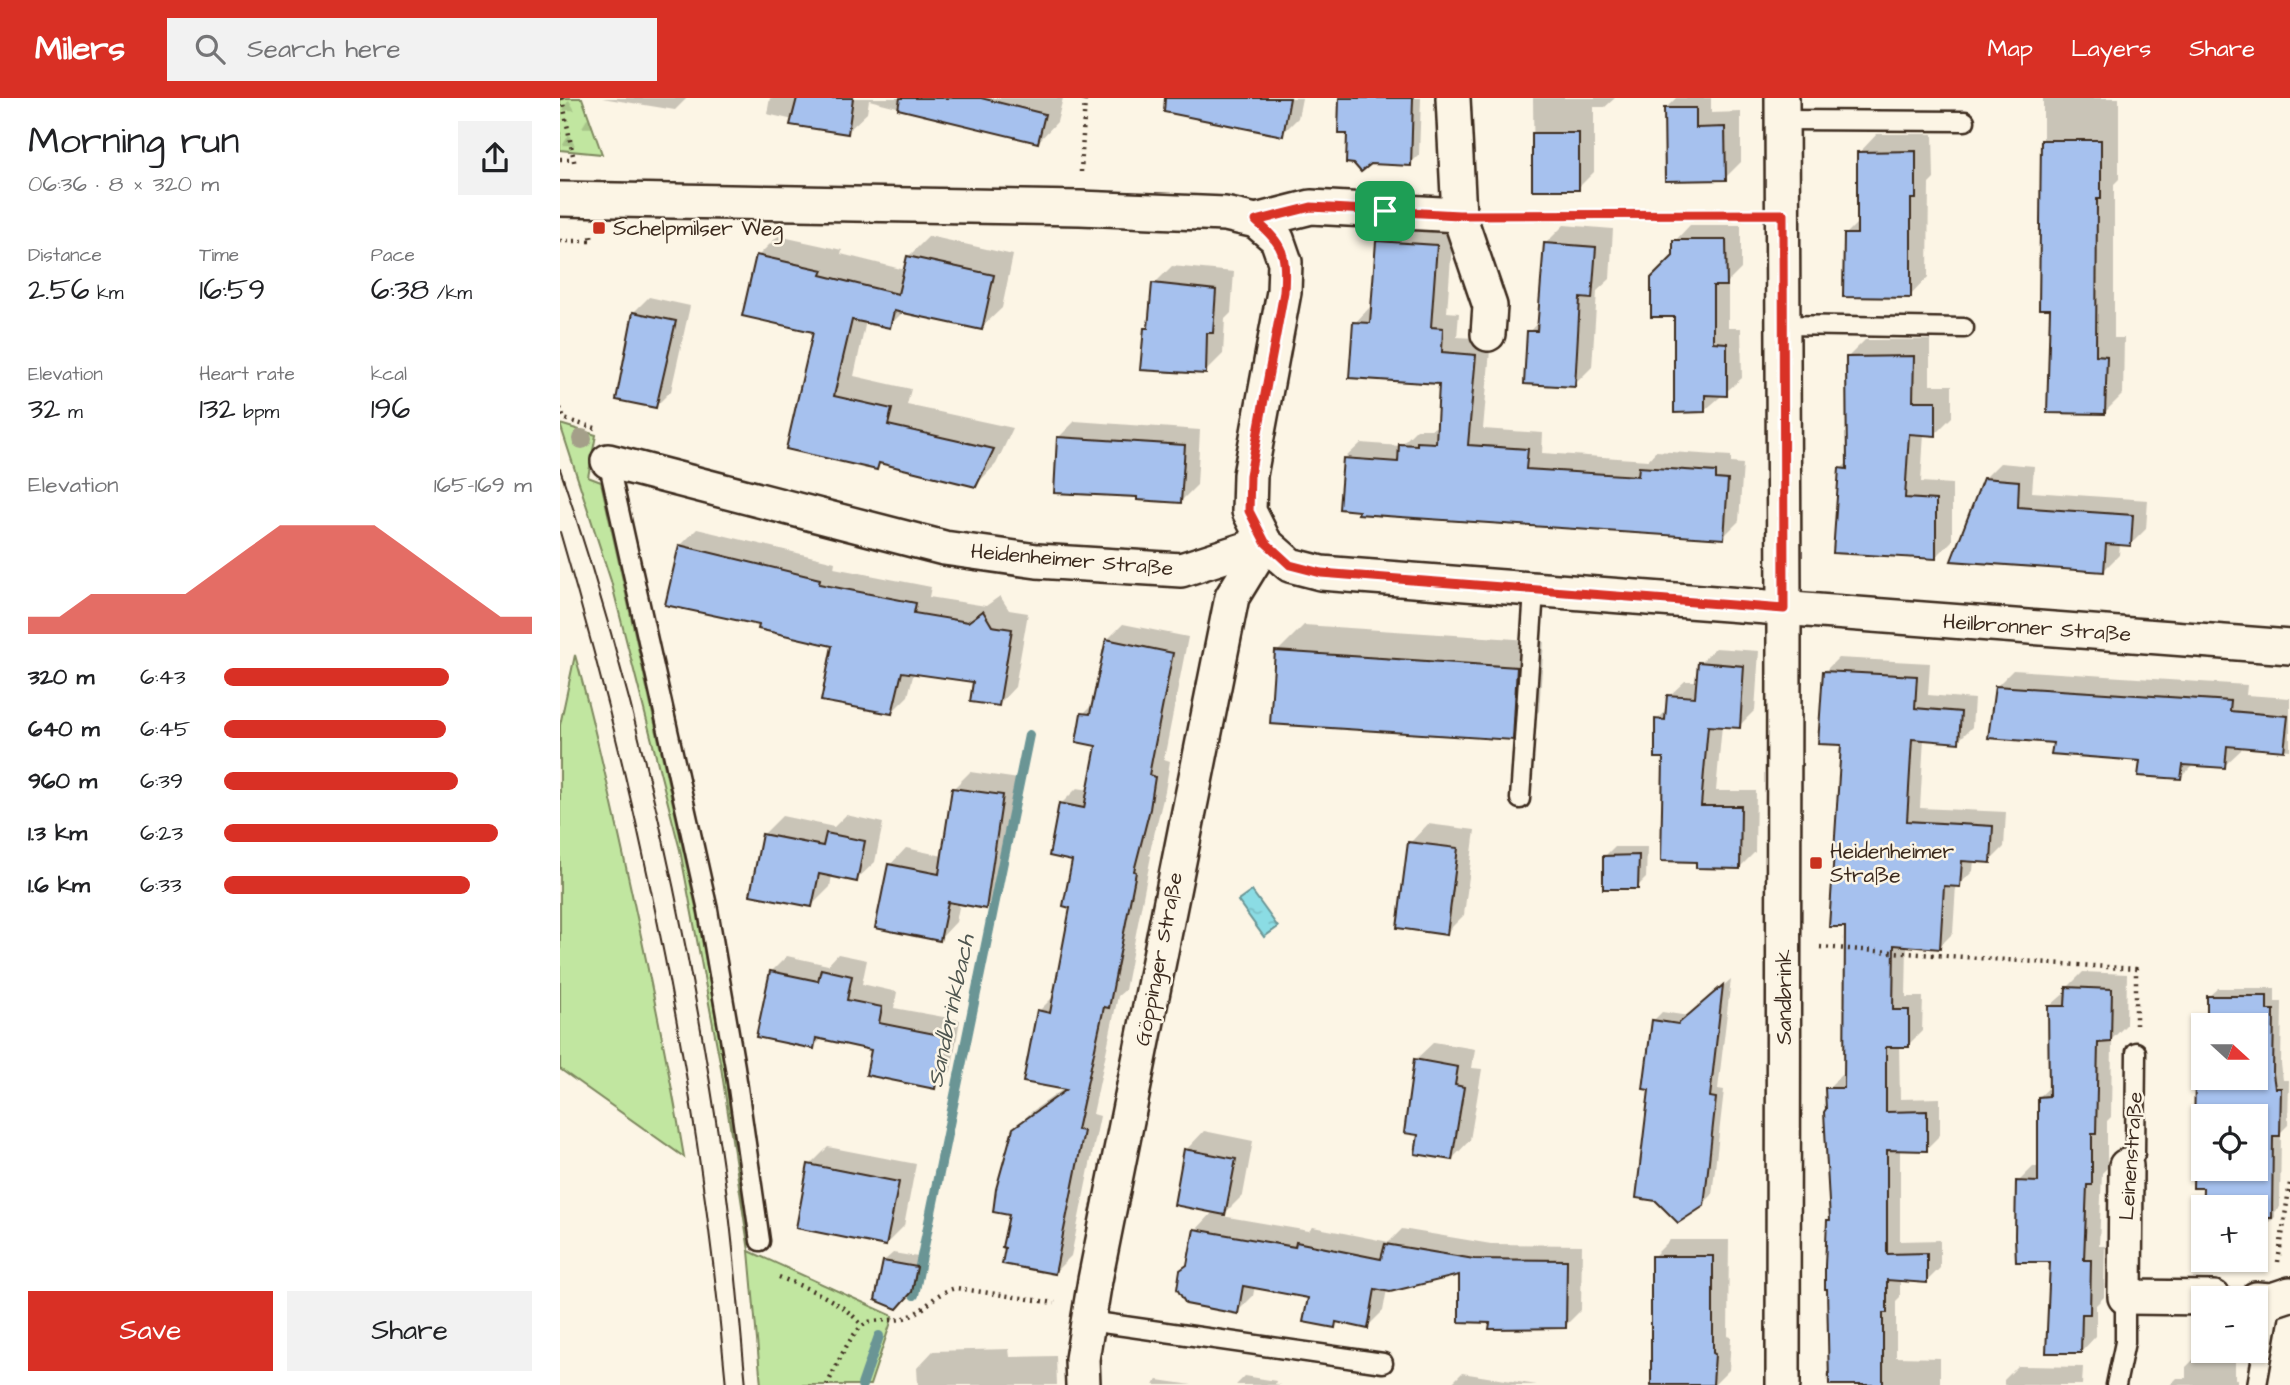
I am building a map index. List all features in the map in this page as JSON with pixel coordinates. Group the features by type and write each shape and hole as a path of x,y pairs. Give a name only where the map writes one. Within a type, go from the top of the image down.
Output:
{"street":[{"path":"1453,98 1459,215 1490,306 1488,334"},
{"name":"Sandbrink","path":"1782,109 1783,1385"},
{"path":"571,199 1080,208 1225,214 1256,221 1311,207 1459,215"},
{"path":"1256,221 1277,239 1285,262 1284,292 1250,475 1249,511 1265,542 1290,565 1321,573 1784,609"},
{"name":"Heidenheimer Straße","path":"608,461 944,548 1037,561 1181,570 1265,542"},
{"name":"Göppinger Straße","path":"1083,1385 1082,1359 1089,1314 1232,597 1265,542"},
{"name":"Heilbronner Straße","path":"1784,609 2290,648"},
{"name":"Leinenstraße","path":"2125,1297 2126,1166"},
{"path":"2125,1297 2191,1298"}],"lane":[{"path":"1782,109 1965,121"},
{"path":"1784,326 1964,328"},
{"path":"608,461 708,910 735,1066 760,1241"},
{"path":"1520,799 1534,590"},
{"name":"Leinenstraße","path":"2126,1166 2135,1154 2136,1052"},
{"path":"2116,1385 2125,1342 2125,1297"},
{"path":"2257,1385 2273,1298"},
{"path":"1089,1314 1383,1363"}],"path":[{"path":"562,98 574,159 571,199"},
{"path":"1080,208 1085,98"},
{"path":"560,159 574,159"},
{"path":"1459,215 1783,214"},
{"path":"1784,945 2136,969 2136,1052"},
{"path":"2273,1298 2290,1183"},
{"path":"779,1277 832,1300 854,1315 862,1325"},
{"path":"827,1385 851,1339 862,1325 873,1321 903,1319 916,1313 941,1292 956,1288 1089,1314"}],"green space":[{"path":"560,98 582,98 602,154 560,150"},
{"path":"560,424 596,435 588,477 601,482 698,916 724,1066 749,1251 721,1067 680,850 611,581"},
{"path":"575,655 632,895 684,1157 560,1069 560,725"},
{"path":"749,1251 893,1316 870,1385 761,1385"}],"water":[{"path":"1252,891 1278,927 1264,937 1238,901"}],"building":[{"path":"797,98 853,98 848,134 790,125"},
{"path":"900,98 981,98 1045,114 1038,143 898,109"},
{"path":"1165,98 1290,98 1283,136 1164,112"},
{"path":"1339,98 1413,98 1411,166 1371,164 1361,172 1354,164 1346,163 1347,134 1338,134"},
{"path":"1664,108 1696,108 1696,128 1725,127 1726,180 1665,181"},
{"path":"1532,133 1579,133 1579,190 1532,190"},
{"path":"2041,140 2101,140 2101,199 2097,199 2096,355 2107,356 2105,414 2047,413 2050,309 2039,309"},
{"path":"1916,151 1916,199 1911,199 1911,298 1843,297 1844,234 1857,234 1857,152"},
{"path":"1673,240 1726,240 1727,286 1713,286 1713,342 1727,343 1727,396 1705,395 1705,412 1674,413 1674,317 1651,317 1651,278 1673,256"},
{"path":"1376,241 1437,245 1431,327 1443,328 1442,352 1476,355 1468,445 1528,449 1526,469 1638,476 1639,467 1716,472 1716,479 1728,480 1724,539 1358,514 1359,511 1339,509 1343,458 1398,462 1399,444 1436,443 1439,384 1349,378 1353,322 1370,323"},
{"path":"1544,243 1596,247 1592,299 1580,298 1575,387 1524,384 1527,331 1537,331"},
{"path":"756,255 823,270 821,275 898,294 907,256 994,275 982,330 894,311 890,328 852,320 834,396 892,409 888,425 994,449 976,487 879,463 877,470 786,449 813,332 742,316"},
{"path":"1152,283 1216,290 1213,333 1207,333 1206,374 1140,370 1144,328 1148,328"},
{"path":"633,312 676,321 656,408 616,400"},
{"path":"1914,356 1913,401 1936,401 1936,436 1909,434 1905,498 1936,500 1936,559 1833,553 1839,468 1847,469 1846,357"},
{"path":"1057,437 1185,445 1181,503 1137,500 1137,497 1054,493"},
{"path":"1983,478 2019,481 2018,507 2133,515 2131,546 2106,544 2104,572 1951,561"},
{"path":"679,545 820,579 819,584 916,603 914,613 968,622 983,611 992,626 1012,629 999,706 970,702 973,682 902,672 892,714 821,701 832,646 758,629 759,625 665,605"},
{"path":"1106,639 1173,653 1149,775 1155,777 1150,809 1134,871 1136,872 1109,1008 1104,1007 1077,1130 1084,1131 1055,1274 1002,1264 1005,1248 1002,1247 1009,1215 993,1212 996,1189 1013,1128 1066,1090 1023,1082 1037,1010 1050,1013 1070,908 1063,906 1072,861 1049,856 1059,803 1084,808 1096,746 1076,742 1081,713 1090,714"},
{"path":"1275,651 1517,667 1513,740 1270,724"},
{"path":"1698,662 1744,666 1740,728 1708,726 1701,806 1741,806 1740,869 1696,868 1696,862 1661,861 1663,758 1655,758 1655,719 1665,720 1667,695 1695,697"},
{"path":"1823,671 1917,676 1915,708 1961,712 1959,743 1912,739 1907,821 1993,826 1991,863 1962,861 1960,887 1944,886 1940,949 1894,945 1893,1010 1909,1010 1909,1047 1886,1047 1886,1112 1927,1111 1927,1151 1887,1150 1887,1254 1927,1253 1927,1283 1887,1280 1887,1313 1883,1313 1883,1385 1829,1385 1825,1266 1827,1220 1830,1220 1824,1112 1825,1088 1844,1088 1845,927 1829,927 1841,745 1818,744"},
{"path":"1995,686 2231,701 2230,711 2288,716 2284,751 2227,746 2225,768 2183,765 2181,779 2138,776 2140,761 2051,754 2053,743 1988,738"},
{"path":"952,788 1003,795 986,909 948,902 940,941 875,928 888,864 939,874"},
{"path":"826,833 865,841 857,882 819,874 812,907 750,895 762,834 823,846"},
{"path":"1408,842 1458,848 1447,935 1397,928"},
{"path":"1639,855 1638,889 1603,889 1603,856"},
{"path":"821,969 852,976 847,1000 882,1007 879,1023 945,1036 935,1089 866,1075 871,1050 816,1038 814,1049 756,1037 770,971 818,981"},
{"path":"1723,985 1710,1097 1716,1098 1704,1206 1678,1223 1656,1201 1636,1198 1649,1090 1643,1089 1652,1020 1678,1024"},
{"path":"2066,987 2112,989 2111,1042 2098,1043 2096,1134 2092,1134 2092,1185 2087,1185 2084,1260 2091,1260 2090,1314 2082,1314 2081,1353 2046,1353 2050,1262 2016,1262 2016,1181 2038,1182 2038,1097 2049,1096 2048,1006 2065,1006"},
{"path":"2207,996 2267,996 2267,1010 2274,1010 2275,1088 2281,1088 2280,1136 2273,1136 2272,1218 2268,1218 2268,1195 2203,1195 2203,1188 2193,1188 2193,1181 2268,1181 2268,1104 2195,1104 2195,1090 2268,1090 2268,1013 2207,1013"},
{"path":"1414,1059 1458,1067 1455,1085 1464,1087 1452,1160 1415,1154 1418,1135 1404,1133"},
{"path":"1184,1149 1236,1159 1225,1215 1174,1205"},
{"path":"808,1164 899,1182 886,1246 796,1228"},
{"path":"1194,1229 1295,1247 1296,1242 1381,1259 1385,1244 1474,1259 1567,1260 1566,1328 1489,1329 1490,1323 1459,1322 1459,1275 1390,1292 1375,1289 1368,1329 1336,1322 1335,1328 1303,1322 1308,1298 1243,1286 1238,1314 1186,1304 1177,1289 1180,1270 1187,1265"},
{"path":"1651,1256 1713,1256 1713,1385 1651,1385"},
{"path":"883,1261 917,1267 912,1292 897,1309 875,1300"}],"waterway":[{"name":"Sandbrinkbach","path":"914,1295 1029,735"},
{"name":"Sandbrinkbach","path":"862,1385 879,1336"}],"tram line":[{"path":"560,469 588,555 637,729 677,907 695,996 724,1174 746,1385"},
{"path":"560,532 617,742 664,954 701,1168 726,1385"}],"place":[{"name":"Schelpmilser Weg","path":"599,228"},
{"name":"Heidenheimer Straße","path":"1816,863"}],"route":[{"path":"1311,207 1385,211 1459,215 1783,214 1784,609 1321,573 1290,565 1265,542 1249,511 1250,475 1284,292 1285,262 1277,239 1256,221 1311,207"}]}
